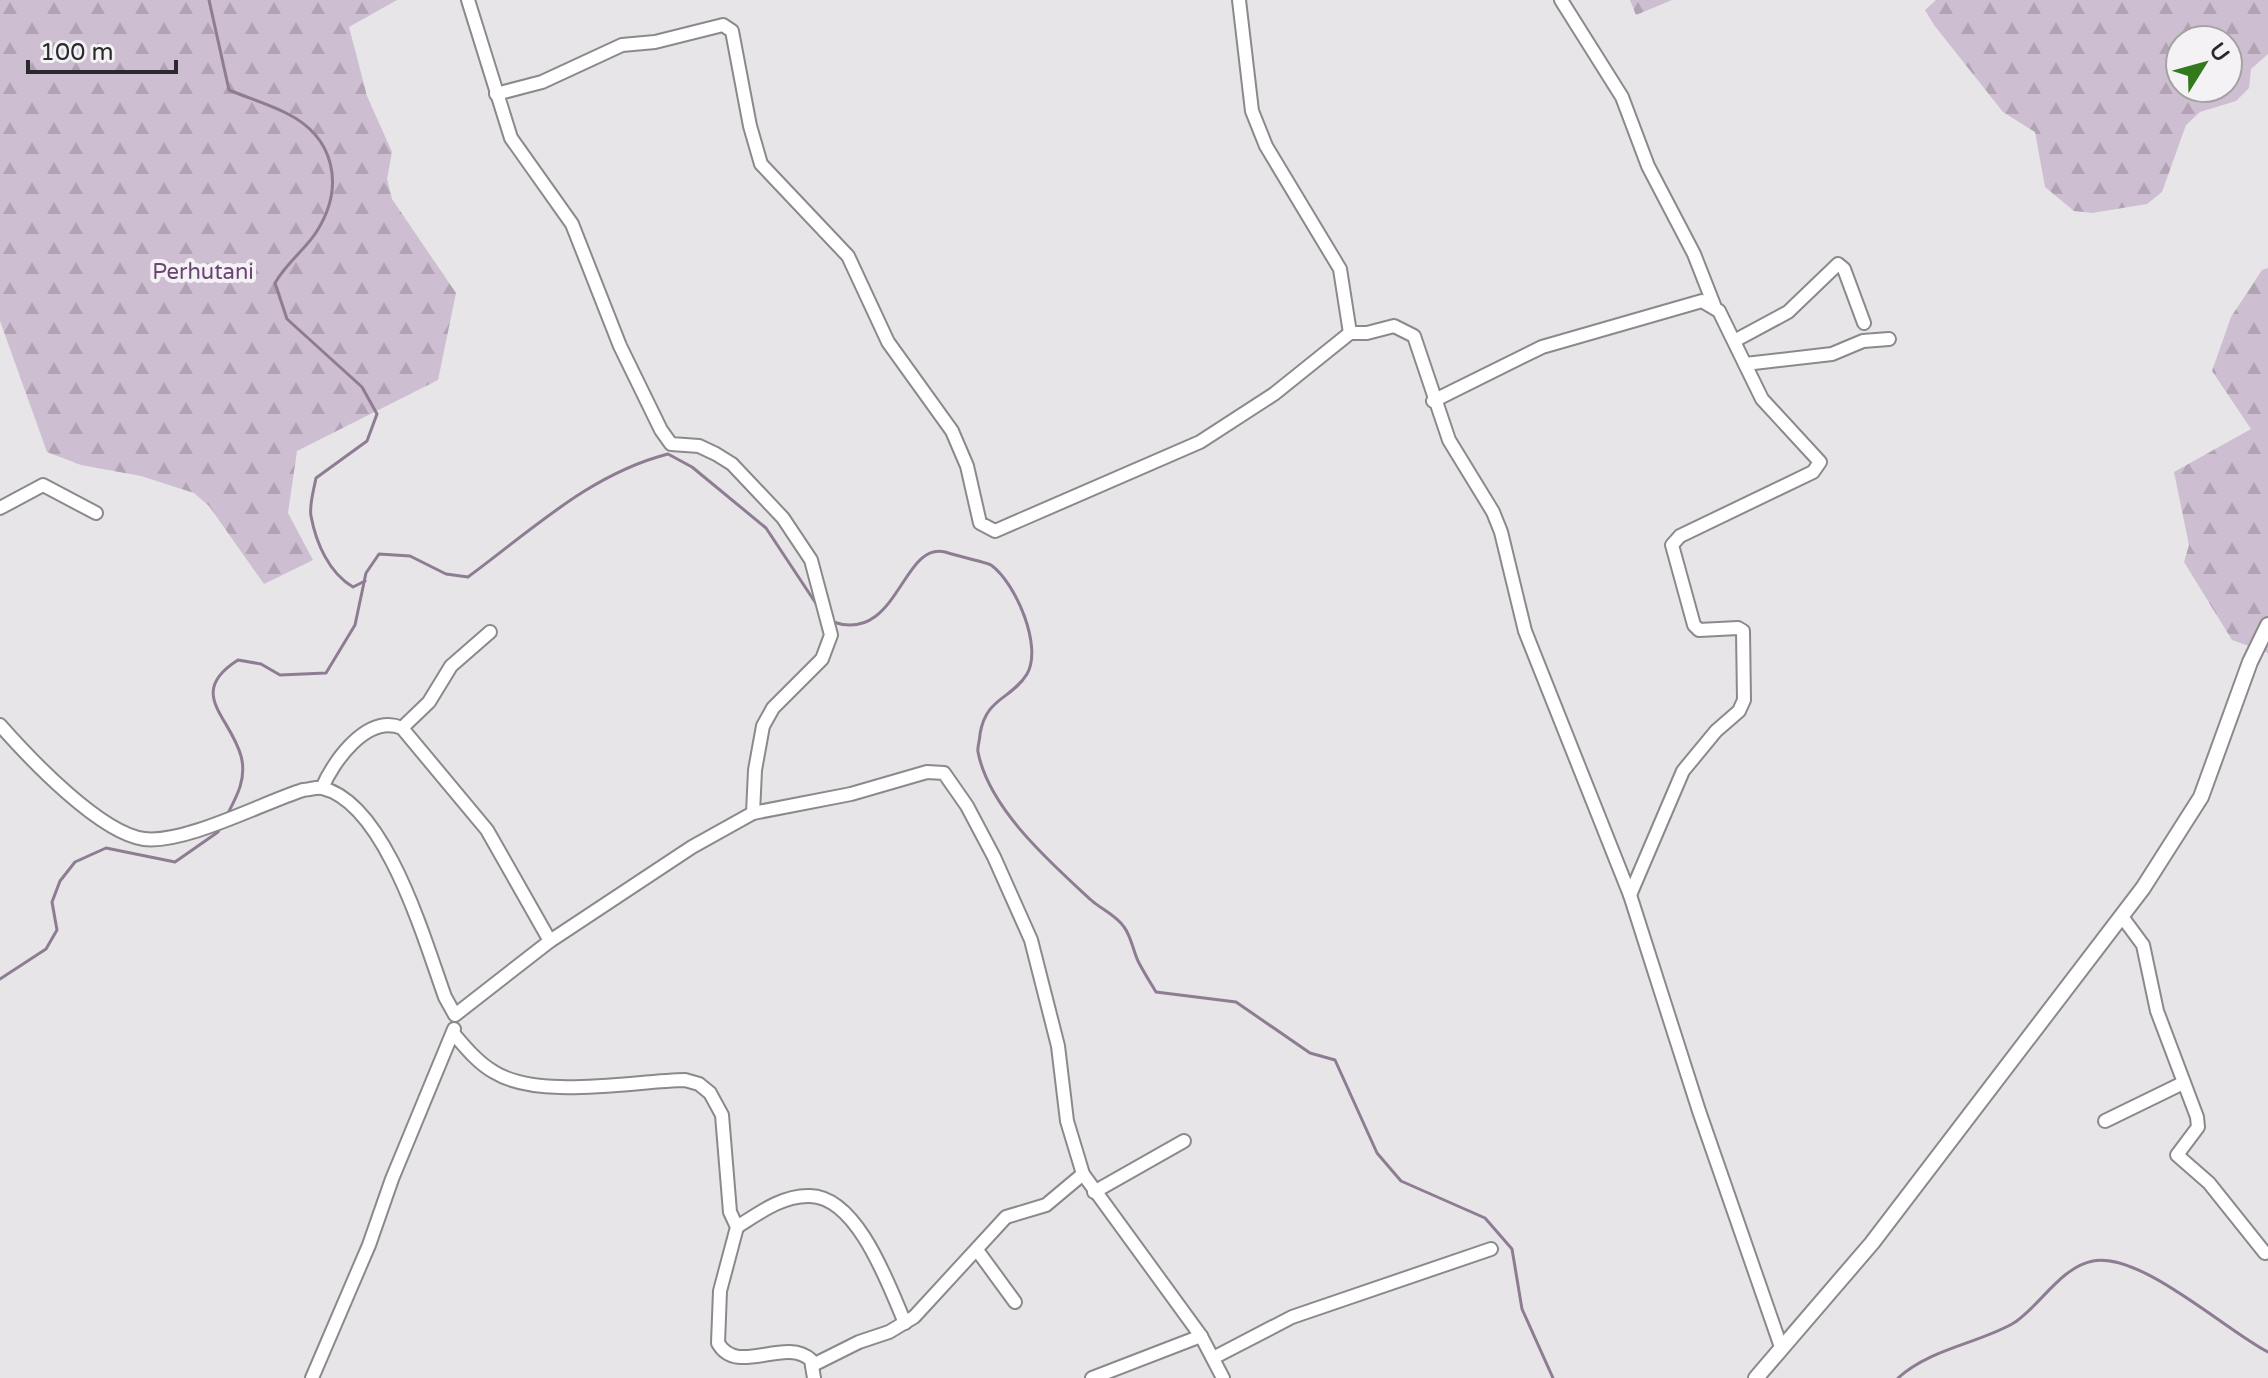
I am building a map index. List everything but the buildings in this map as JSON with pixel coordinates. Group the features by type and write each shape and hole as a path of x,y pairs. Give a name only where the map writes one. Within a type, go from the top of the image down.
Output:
{"street":[{"path":"468,0 516,148 576,233 620,346 661,430 671,444 699,446 732,464 783,518 811,560 831,635 822,659 773,708 763,726 755,770 753,813"},
{"path":"1239,0 1252,111 1266,146 1340,269 1350,333"},
{"path":"1561,0 1622,97 1648,166 1681,228 1714,305 1736,340 1762,399 1818,457 1819,468 1680,536 1672,545 1694,625 1699,630 1738,628 1743,631 1744,700 1739,711 1716,731 1683,771 1630,895"},
{"path":"496,94 542,82 622,45 655,42 723,25 732,31 751,135 761,164 848,256 888,342 952,431 967,466 980,523 989,530 995,531 1184,451 1274,394 1350,333 1394,326 1408,331 1419,346 1433,401 1449,440 1493,512 1509,556 1530,644 1630,895 1781,1347"},
{"path":"1736,340 1788,312 1838,264 1844,269 1864,323"},
{"path":"1433,401 1542,347 1702,301 1714,305"},
{"path":"1745,364 1832,354 1863,341 1889,339"},
{"path":"0,508 43,485 96,513"},
{"path":"1756,1378 1872,1243 2021,1044 2123,918 2201,797 2250,662 2268,625"},
{"path":"402,728 429,702 451,666 490,632"},
{"path":"0,725 110,828 147,840 196,830 290,795 322,788 356,810 385,848 404,885 445,997 455,1015 453,1033 312,1378"},
{"path":"322,788 329,771 358,739 382,726 402,728 487,830 550,941"},
{"path":"455,1015 550,941 692,847 753,813 851,794 927,772 944,773 994,857 1031,940 1058,1046 1067,1121 1083,1174 1201,1336 1223,1378"},
{"path":"2123,918 2143,945 2157,1011 2193,1102 2198,1127 2177,1155 2209,1183 2265,1253"},
{"path":"453,1033 491,1071 525,1085 685,1080 699,1084 710,1093 722,1115 730,1212 737,1227 720,1291 718,1343 728,1355 738,1358 796,1350 814,1372 905,1323 1006,1217 1046,1205 1083,1174"},
{"path":"2105,1121 2183,1083"},
{"path":"1094,1192 1184,1141"},
{"path":"737,1227 788,1199 811,1196 841,1208 852,1219 871,1251 905,1323"},
{"path":"1213,1358 1292,1317 1491,1249"},
{"path":"977,1250 1015,1302"},
{"path":"1092,1378 1201,1336"}],"green space":[{"name":"Perhutani","path":"0,0 397,0 349,27 367,96 392,152 387,179 392,199 456,293 438,380 297,451 288,513 313,560 264,584 209,506 194,493 141,476 81,465 47,452 0,321"},
{"path":"1630,0 1672,0 1636,15"},
{"path":"1936,0 2268,0 2268,54 2251,69 2249,88 2244,93 2244,24 2164,24 2164,104 2226,104 2200,112 2186,125 2162,192 2147,204 2092,213 2074,211 2045,187 2035,132 2003,112 1925,10"},
{"path":"2268,268 2268,653 2232,640 2184,562 2189,545 2174,472 2251,429 2212,371 2231,317 2262,270"}],"waterway":[{"path":"209,0 229,90 303,123 325,149 330,164 331,197 326,214 313,238 275,283 287,319 362,387 377,414 367,441 316,478 311,507 316,537 330,566 353,587 365,581"},
{"path":"227,815 240,787 243,764 236,742 216,705 213,694 215,683 238,660 261,664 280,675 326,673 355,625 366,573 379,554 410,556 446,574 468,577 587,489 640,463 668,454 692,467 766,528 819,608"},
{"path":"833,622 855,625 872,619 886,607 918,561 931,553 945,552 983,562 1000,574 1018,600 1032,648 1027,674 988,713 978,746 984,773 1008,814 1058,869 1121,923 1156,992 1236,1002 1310,1053 1335,1060 1377,1153 1401,1181 1485,1218 1512,1249 1522,1309 1553,1378"},
{"path":"0,979 46,949 57,930 52,902 60,881 75,862 106,848 175,862 218,832 221,826"},
{"path":"1898,1378 1924,1360 2012,1324 2070,1271 2093,1261 2113,1261 2135,1268 2268,1352"}]}
